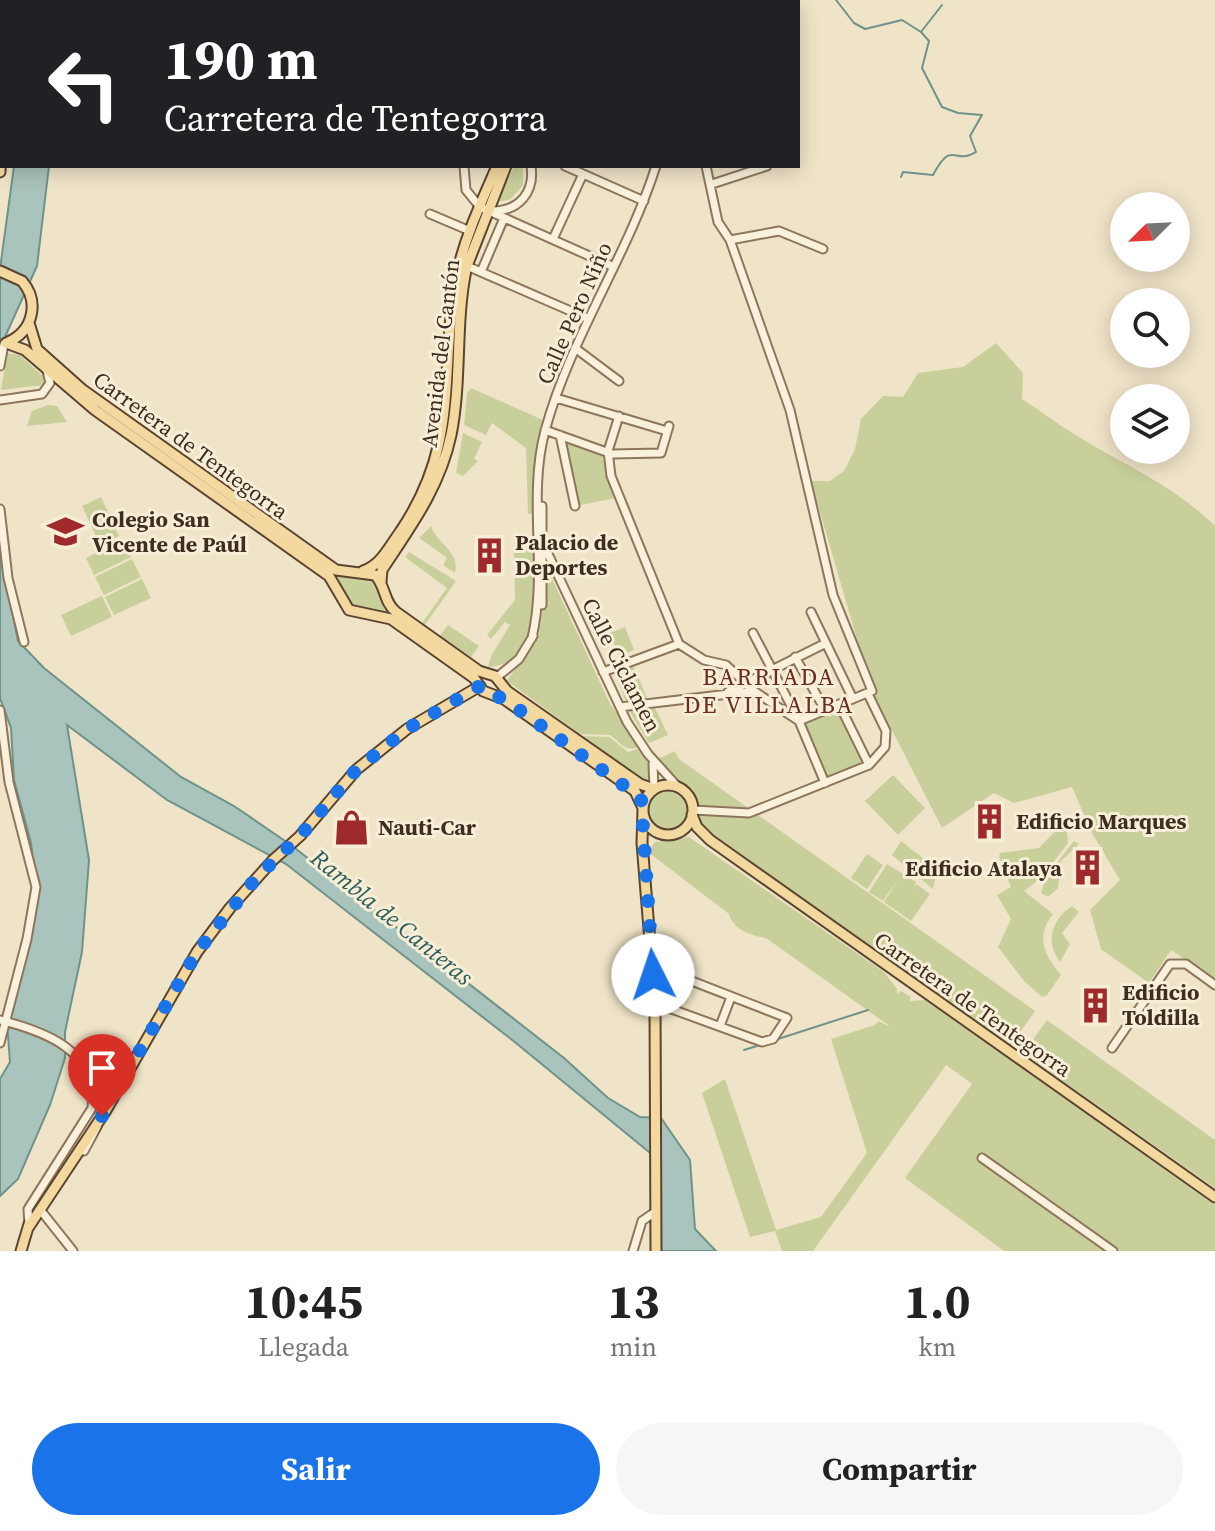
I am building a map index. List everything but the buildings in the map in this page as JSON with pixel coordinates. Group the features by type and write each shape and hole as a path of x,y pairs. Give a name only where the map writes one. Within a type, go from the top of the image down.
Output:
{"main road":[{"name":"Avenida del Cantón","path":"383,587 382,570 431,496 447,449 456,399 460,309 466,268 496,168"},
{"name":"Avenida del Cantón","path":"359,572 379,561 416,506 433,469 446,412 455,288 470,231 505,168"},
{"path":"2,269 28,288 33,305 29,323 22,334 3,344"},
{"name":"Carretera de Tentegorra","path":"29,323 37,349 99,403 336,570 359,572"},
{"name":"Carretera de Tentegorra","path":"3,344 25,350 95,410 329,576 340,595"},
{"path":"643,859 647,843 662,834 679,832 693,813 689,796 677,786 654,789 618,769 507,691 494,677 391,609 375,575 359,572 344,580 340,595 349,610 391,619 474,678 489,693 504,699 635,791 649,825 662,834"},
{"path":"366,614 379,607 383,587"},
{"path":"28,1227 102,1115 197,952 257,877 291,845 339,787 389,742 480,686 482,678 494,677"},
{"path":"489,693 498,688 494,677"},
{"path":"654,789 643,809 643,859 655,1003 656,1251"},
{"name":"Carretera de Tentegorra","path":"693,813 697,827 710,840"},
{"name":"Carretera de Tentegorra","path":"679,832 694,832 710,840 1215,1197"},
{"path":"21,1251 28,1227 47,1186 102,1115"}],"street":[{"path":"464,168 466,190 483,208 614,267"},
{"path":"483,208 508,209 520,203 531,185 531,168"},
{"path":"570,168 644,201"},
{"name":"Calle Pero Niño","path":"532,638 537,609 538,509 545,430 575,348 644,201 654,168"},
{"path":"693,813 749,813 869,765 885,747 886,731 829,577 790,410 730,240 718,222 707,168"},
{"path":"712,184 761,168"},
{"path":"553,239 583,174"},
{"path":"430,214 470,231"},
{"path":"481,272 504,218"},
{"path":"730,240 779,231 823,249"},
{"path":"466,268 589,319"},
{"path":"0,366 3,344"},
{"path":"575,348 619,381"},
{"path":"0,400 42,394 50,383 47,371"},
{"path":"545,430 612,454 661,453 668,429 556,398"},
{"path":"619,416 608,451 615,485 679,644 704,660 726,665 754,691 799,721"},
{"path":"560,435 575,506"},
{"name":"Calle Pero Niño","path":"494,677 519,659 541,615 544,549 541,456"},
{"path":"0,509 8,578 24,642"},
{"path":"538,509 544,549"},
{"name":"Calle Ciclamen","path":"544,549 620,707 648,754 677,786"},
{"path":"544,573 549,568 554,570"},
{"path":"811,612 853,699"},
{"path":"753,633 799,721 825,783"},
{"path":"722,695 826,643"},
{"path":"603,672 679,644"},
{"path":"795,657 824,708"},
{"path":"620,707 754,691"},
{"path":"799,721 824,708 870,692"},
{"path":"839,704 869,765"},
{"path":"0,710 9,782 36,887 0,1043"},
{"name":"Calle Ciclamen","path":"648,754 655,774 654,789"},
{"path":"1112,1048 1170,964 1186,964 1215,985"},
{"path":"653,975 666,971 787,1018 773,1039 762,1042 655,1003"},
{"path":"720,1026 731,997"},
{"path":"4,1021 47,1035 71,1050 88,1072 94,1091 92,1108 28,1209 28,1227"},
{"path":"92,1108 102,1115"},
{"path":"982,1158 1113,1251"},
{"path":"633,1251 642,1221 655,1212"},
{"path":"39,1214 73,1251"}],"green space":[{"path":"513,168 523,168 523,185 511,199 498,202"},
{"path":"996,343 1023,373 1022,399 1110,455 1110,464 1126,464 1165,487 1215,526 1215,979 1171,950 1149,983 1101,949 1090,910 1120,880 1092,833 1072,787 1014,803 994,793 942,828 872,691 811,481 830,481 844,471 855,449 861,419 883,396 903,397 918,373 963,367"},
{"path":"7,353 20,355 47,380 43,385 1,390"},
{"path":"66,377 336,570 371,573 385,599 442,644 391,619 357,614 338,587 95,410"},
{"path":"471,388 543,420 536,458 535,513 528,514 526,448 492,423 486,435 464,425 467,393"},
{"path":"48,405 57,406 67,422 27,426 32,411"},
{"path":"463,433 482,442 474,459 478,461 463,476 456,473"},
{"path":"559,438 601,452 616,498 575,506"},
{"path":"101,497 119,536 100,545 82,506"},
{"path":"431,526 451,553 456,565 455,573 443,565 447,558 419,538"},
{"path":"122,540 131,557 94,575 86,558"},
{"path":"514,541 535,550 536,584 532,622 527,639 518,653 506,663 488,667 491,656 510,625 505,622 491,639 487,635 515,600"},
{"path":"409,552 456,581 425,625 422,623 447,588 405,557"},
{"path":"132,559 141,577 104,595 95,577"},
{"path":"549,572 610,704 642,745 628,748 610,735 580,734 507,681 539,634"},
{"path":"142,579 151,598 114,615 105,597"},
{"path":"102,596 112,617 71,636 61,615"},
{"path":"448,625 479,646 471,657 440,636"},
{"path":"625,627 634,650 619,656 609,633"},
{"path":"633,665 648,700 626,702 614,672"},
{"path":"654,706 668,735 649,743 628,709"},
{"path":"824,712 838,713 863,762 827,777 804,723"},
{"path":"579,736 609,737 628,752 643,747 655,770 654,788 674,786 691,799 691,818 685,827 668,835 651,828 643,804"},
{"path":"675,751 679,759 748,808 698,807 693,793 658,759"},
{"path":"893,775 925,808 898,835 865,801"},
{"path":"699,815 758,815 1035,1011 1011,1045 712,834 702,825"},
{"path":"1060,826 1067,832 1068,843 1042,877 1024,891 1053,914 1044,931 1044,946 1061,975 1047,995 1042,997 1024,981 998,947 1011,919 997,895 1011,887 999,857 1000,853 1039,848"},
{"path":"689,837 884,972 897,989 897,994 901,991 911,997 910,1001 925,1000 1215,1205 1215,1251 1004,1251 905,1178 972,1084 946,1065 813,1251 782,1251 775,1231 750,1237 702,1093 725,1079 776,1230 821,1217 867,1153 831,1039 875,1025 878,1021 891,1027 766,938 739,928 729,914 648,852 655,842"},
{"path":"901,841 937,869 933,889 892,855"},
{"path":"1074,841 1079,844 1061,861 1058,888 1048,897 1041,893 1046,877"},
{"path":"867,854 883,865 867,889 851,878"},
{"path":"887,864 916,882 912,890 916,884 930,894 911,921 884,902 900,877 883,901 869,892"},
{"path":"1072,906 1079,912 1062,933 1070,944 1060,962 1053,947 1052,932 1059,918"},
{"path":"1047,1020 1215,1140 1215,1188 1023,1053"}],"water":[{"path":"14,168 49,168 37,266 0,348 0,269"},
{"path":"0,552 18,641 44,668 181,777 234,806 291,845 564,1058 608,1098 640,1117 661,1118 690,1160 695,1229 716,1251 656,1251 655,1157 516,1043 286,864 167,800 67,725 89,860 82,952 65,1032 65,1058 50,1105 18,1179 0,1196 0,1079 10,1062 7,1022 27,939 35,877 31,843 14,780 11,728 0,698"}],"waterway":[{"path":"836,0 854,23 865,29 902,20 921,32 942,5"},
{"path":"901,177 903,172 933,175 949,155 962,156 976,152 970,136 982,115 958,113 942,107 922,68 929,41 921,32"},
{"path":"778,1039 868,1010"},
{"path":"744,1050 760,1045"}],"place":[{"name":"Colegio San Vicente de Paúl","path":"66,532"},
{"name":"Palacio de Deportes","path":"489,555"},
{"name":"Edificio Marques","path":"990,821"},
{"name":"Nauti-Car","path":"352,827"},
{"name":"Edificio Atalaya","path":"1088,868"},
{"name":"Edificio Toldilla","path":"1096,1005"}],"district":[{"name":"BARRIADA DE VILLALBA","path":"769,690"}],"route":[{"path":"102,1116 197,952 257,877 300,836 356,770 407,729 480,686 485,692 504,699 641,798 653,975"}],"water label":[{"name":"Rambla de Canteras","path":"392,917"}]}
